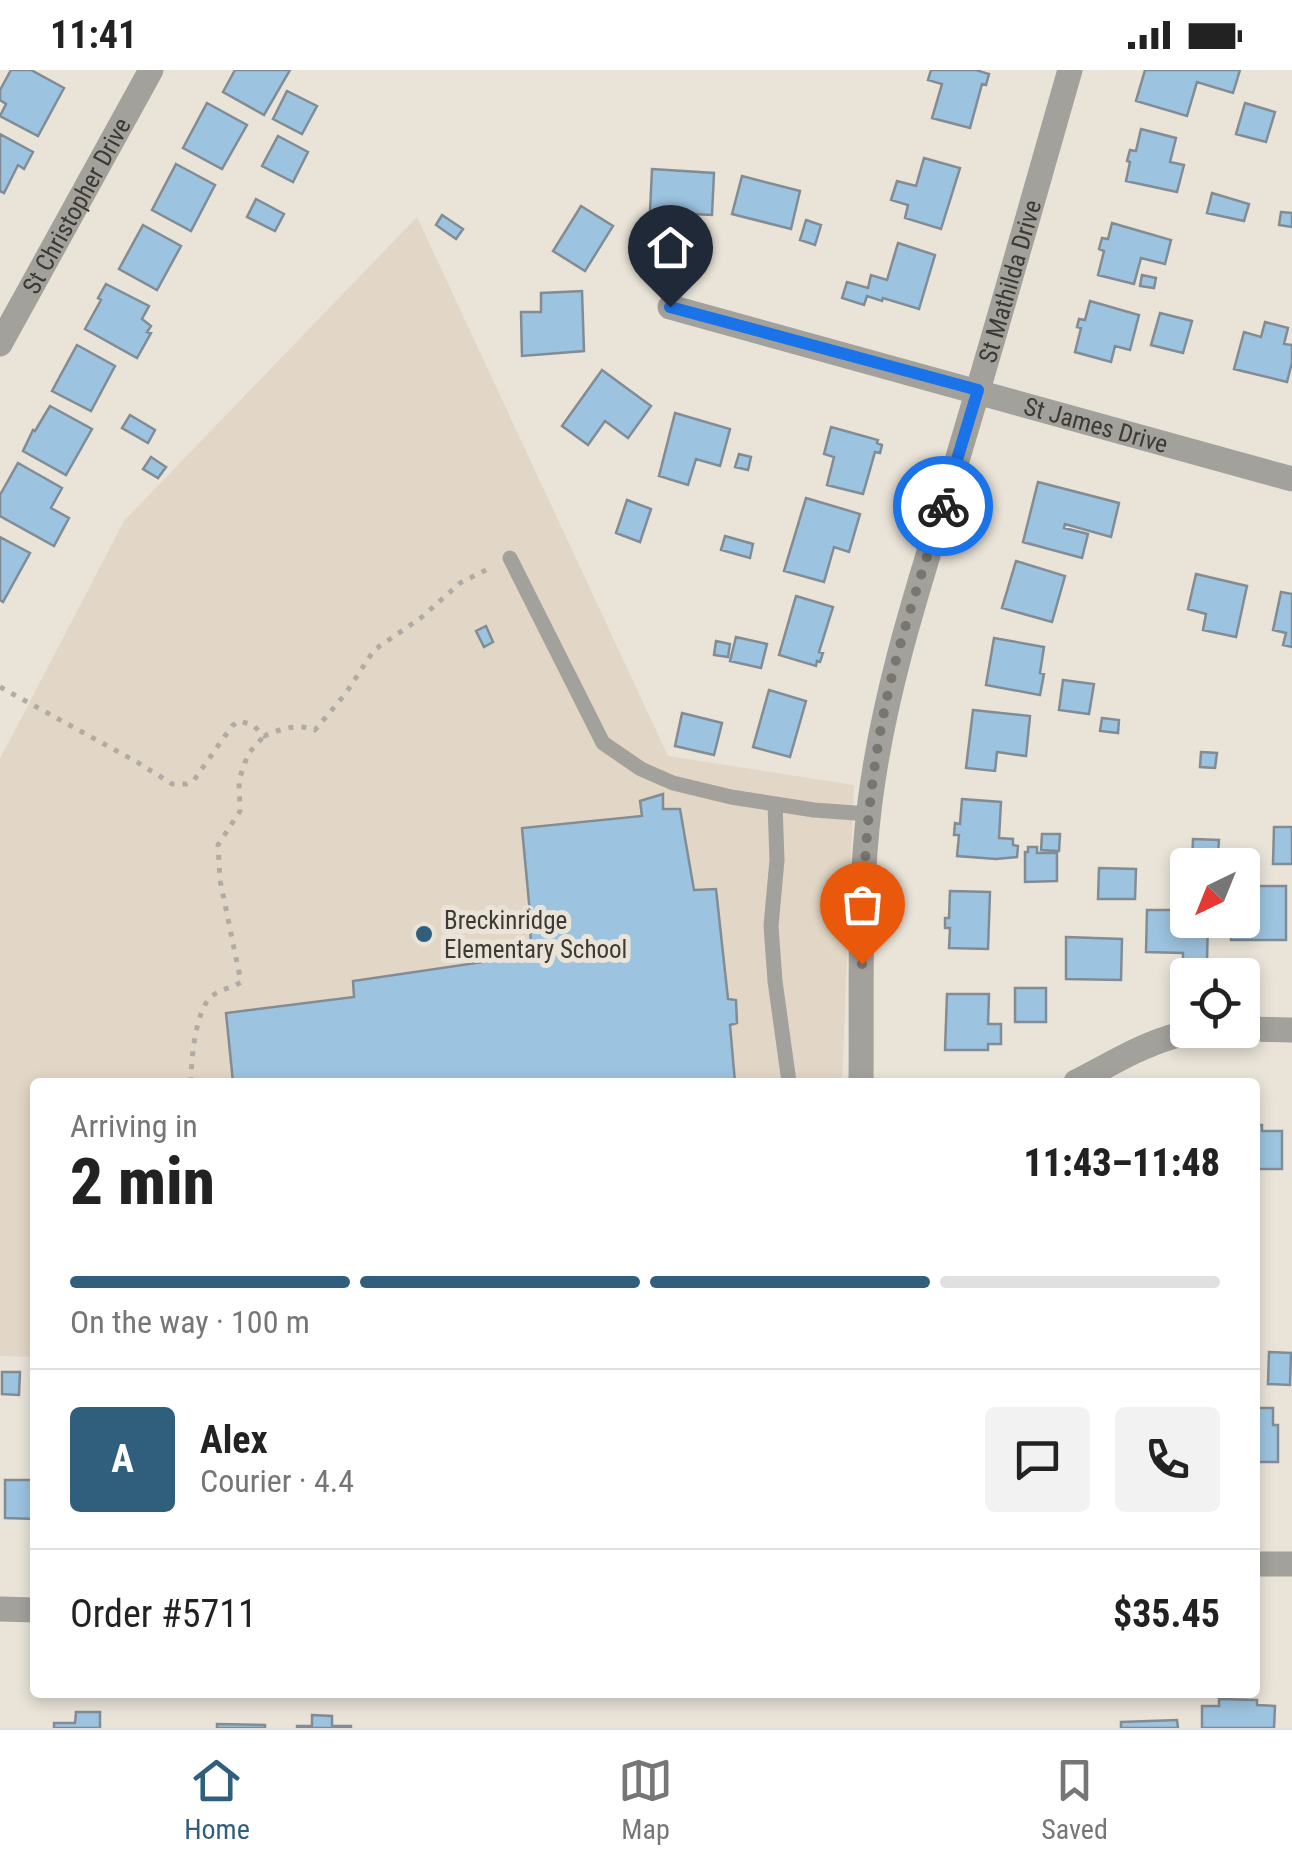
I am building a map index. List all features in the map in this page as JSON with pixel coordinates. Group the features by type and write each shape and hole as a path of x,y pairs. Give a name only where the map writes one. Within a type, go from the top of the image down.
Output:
{"street":[{"name":"St Christopher Drive","path":"0,344 152,70"},
{"name":"St Mathilda Drive","path":"861,1078 862,884 882,724 896,662 1070,70"},
{"name":"St James Drive","path":"670,307 1292,479"},
{"path":"1260,1029 1292,1030"},
{"path":"1084,1078 1170,1038"},
{"path":"1260,1564 1292,1564"},
{"path":"0,1609 30,1610"}],"lane":[{"path":"510,558 602,743 673,783 775,804 868,814"},
{"path":"775,804 778,860 772,926 787,1078"}],"path":[{"path":"191,1078 203,1006 213,995 241,982 220,880 218,845 240,811 239,780 248,754 264,736 281,728 316,730 374,650 422,617 460,583 510,558"},
{"path":"0,687 172,784 194,780 240,720 253,725 264,736"}],"shaded area":[{"name":"Breckinridge Elementary School","path":"417,217 668,756 854,785 842,1078 30,1078 30,1357 0,1356 0,759 124,521"}],"building":[{"path":"11,70 31,70 64,88 38,136 0,116 6,104 0,100 0,90"},
{"path":"235,70 290,70 264,115 223,92"},
{"path":"931,70 976,70 989,74 986,85 982,84 970,128 932,118 942,84 928,80"},
{"path":"1145,70 1240,70 1233,93 1197,82 1187,116 1136,101"},
{"path":"287,91 317,106 302,134 273,119"},
{"path":"207,103 247,125 222,169 183,148"},
{"path":"1245,103 1275,112 1266,142 1236,134"},
{"path":"1141,129 1176,138 1170,162 1184,165 1177,192 1126,181 1130,150 1136,151"},
{"path":"0,134 33,152 24,169 18,165 4,193 0,191"},
{"path":"278,136 308,152 293,182 262,166"},
{"path":"924,158 960,168 941,229 905,218 908,205 891,200 897,181 916,186"},
{"path":"176,164 215,185 191,231 152,210"},
{"path":"652,169 714,173 712,215 650,212"},
{"path":"742,176 800,191 791,229 732,214"},
{"path":"1212,193 1249,204 1244,221 1207,213"},
{"path":"256,199 284,214 275,231 247,217"},
{"path":"581,206 613,226 585,271 553,251"},
{"path":"1281,212 1292,213 1292,227 1279,225"},
{"path":"442,215 463,229 456,239 436,225"},
{"path":"806,220 821,225 815,245 800,240"},
{"path":"1112,223 1171,240 1165,264 1141,258 1134,284 1098,275 1104,251 1099,249 1102,238 1108,239"},
{"path":"143,225 181,246 157,290 119,269"},
{"path":"898,243 935,255 919,309 883,298 882,301 867,296 864,305 842,298 847,282 868,288 871,275 887,280"},
{"path":"1142,275 1156,278 1154,288 1140,286"},
{"path":"106,284 149,306 142,319 151,326 147,332 151,333 137,358 85,329"},
{"path":"582,291 584,351 522,356 521,312 541,312 541,293"},
{"path":"1090,301 1139,315 1130,350 1115,346 1111,362 1075,352 1081,328 1077,327 1079,319 1085,320"},
{"path":"1160,313 1192,321 1183,353 1151,345"},
{"path":"1265,322 1288,328 1284,344 1292,345 1292,362 1287,382 1234,369 1244,332 1261,337"},
{"path":"77,345 115,366 91,411 52,391"},
{"path":"602,370 651,406 628,438 605,421 588,445 562,426"},
{"path":"50,406 92,429 66,475 23,451"},
{"path":"675,413 730,429 720,466 696,459 688,485 659,476"},
{"path":"130,415 155,430 148,443 122,428"},
{"path":"831,427 878,440 882,445 880,453 875,452 863,494 827,485 834,457 824,454"},
{"path":"739,454 751,457 748,470 735,467"},
{"path":"151,457 166,467 158,478 143,469"},
{"path":"18,463 62,488 51,508 69,518 54,546 0,516 0,495"},
{"path":"1038,482 1119,503 1111,537 1065,524 1064,528 1088,534 1082,558 1023,542"},
{"path":"806,498 860,514 849,552 834,547 824,582 784,571"},
{"path":"627,500 651,509 640,542 616,533"},
{"path":"725,536 753,544 750,558 721,550"},
{"path":"0,537 30,553 3,602 0,600"},
{"path":"1016,561 1065,576 1052,622 1002,608"},
{"path":"1196,574 1247,586 1236,637 1203,630 1206,614 1188,609"},
{"path":"1281,592 1292,594 1292,647 1283,645 1286,633 1273,630"},
{"path":"796,596 833,607 819,652 823,653 816,666 779,655"},
{"path":"486,626 493,642 484,647 476,631"},
{"path":"736,637 767,644 761,668 730,661"},
{"path":"994,638 1044,647 1040,695 986,685"},
{"path":"716,641 730,644 728,657 714,655"},
{"path":"1063,680 1094,684 1089,714 1059,710"},
{"path":"769,690 806,701 790,757 753,747"},
{"path":"973,710 1030,716 1026,756 997,752 995,771 966,768"},
{"path":"682,713 722,723 714,755 675,746"},
{"path":"1102,718 1119,720 1118,733 1100,731"},
{"path":"1201,752 1217,753 1215,768 1200,767"},
{"path":"663,794 663,809 680,809 694,890 716,889 728,999 736,1000 737,1023 730,1025 735,1078 233,1078 226,1013 354,997 353,981 531,955 522,828 642,816 640,801"},
{"path":"962,799 1001,802 999,838 1013,839 1013,845 1018,846 1017,857 957,856 959,835 954,835 955,823 960,824"},
{"path":"1274,827 1292,827 1292,864 1273,864"},
{"path":"1042,834 1060,834 1059,851 1041,850"},
{"path":"1193,839 1219,840 1218,848 1193,848"},
{"path":"1028,847 1037,847 1037,853 1057,853 1057,881 1025,882"},
{"path":"1099,868 1136,869 1135,899 1098,899"},
{"path":"1260,886 1286,886 1286,940 1231,940 1260,938"},
{"path":"950,891 990,892 988,949 949,948 950,928 945,928 945,918 949,918"},
{"path":"1147,910 1170,910 1170,938 1208,938 1207,958 1146,952"},
{"path":"1066,937 1122,939 1121,980 1066,979"},
{"path":"1015,988 1046,988 1046,1022 1015,1022"},
{"path":"947,994 989,994 988,1024 1001,1024 1001,1044 988,1044 988,1050 945,1050"},
{"path":"1260,1125 1262,1131 1282,1131 1282,1169 1260,1169"},
{"path":"1269,1352 1291,1353 1290,1385 1268,1384"},
{"path":"2,1372 20,1372 19,1395 2,1394"},
{"path":"1260,1408 1273,1408 1273,1425 1278,1425 1278,1462 1260,1462"},
{"path":"5,1480 30,1480 30,1519 5,1518"},
{"path":"1219,1699 1257,1700 1257,1705 1275,1706 1274,1728 1202,1728 1202,1706 1219,1706"},
{"path":"76,1712 100,1712 100,1728 54,1728 54,1723 75,1723"},
{"path":"312,1715 332,1716 332,1726 351,1728 297,1728 312,1726"},
{"path":"1177,1720 1178,1728 1121,1728 1121,1722"},
{"path":"217,1724 265,1725 265,1728 217,1728"}],"way so far":[{"path":"862,964 862,884 882,724 896,662 943,506"}],"place":[{"name":"Breckinridge Elementary School","path":"424,934"}],"route":[{"path":"670,307 978,390 943,506"}]}
